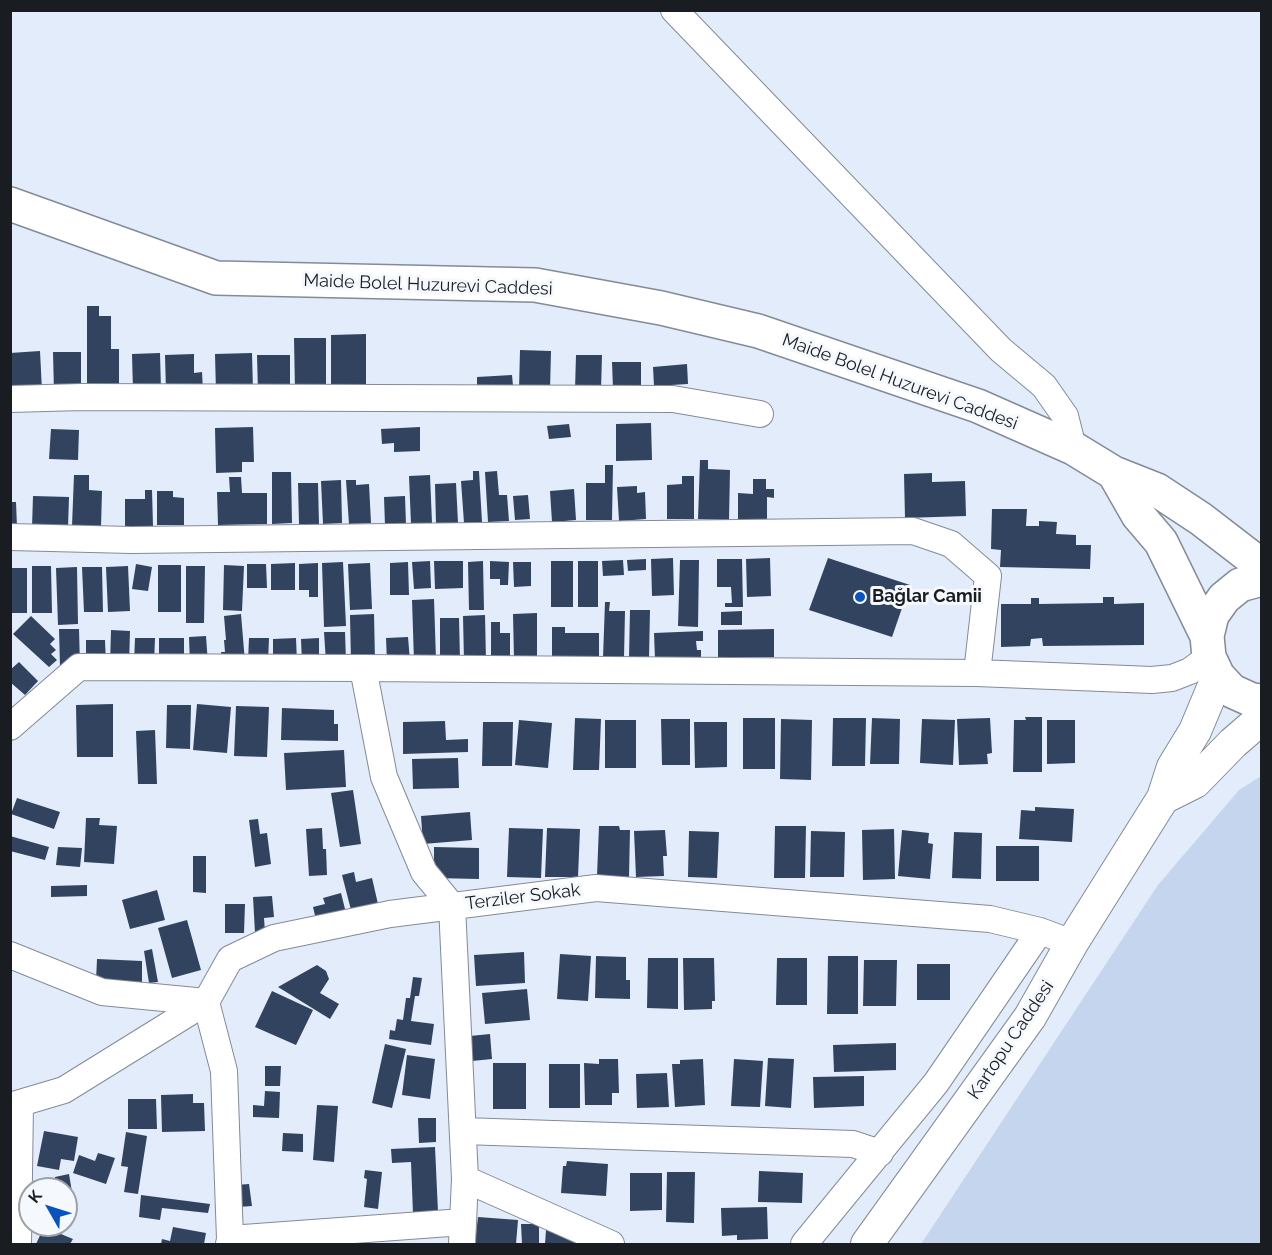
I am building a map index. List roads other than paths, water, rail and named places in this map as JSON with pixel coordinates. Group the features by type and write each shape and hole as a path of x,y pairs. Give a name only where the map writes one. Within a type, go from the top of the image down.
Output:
{"main road":[{"name":"Maide Bolel Huzurevi Caddesi","path":"10,204 216,278 535,285 662,308 758,331 978,406 1073,448 1114,473 1157,490 1201,519 1262,566"},
{"name":"Maide Bolel Huzurevi Caddesi","path":"1114,473 1138,514 1161,542 1211,656"},
{"path":"1262,579 1240,585 1224,598 1212,615 1211,656 1232,691 1252,700 1262,701"}],"street":[{"path":"674,10 1001,350 1044,386 1065,416 1073,448"},
{"path":"10,399 673,399 760,414"},
{"path":"10,537 131,540 913,531 951,544 987,576 977,673"},
{"path":"10,728 79,667 977,673 1152,680 1172,678 1190,671 1211,656"},
{"name":"Kartopu Caddesi","path":"867,1245 1030,1017 1072,943 1163,798 1173,767 1195,731 1211,656"},
{"path":"206,1002 224,1071 230,1242 462,1233 465,1179 453,906 424,872 384,777 363,668"},
{"path":"1163,798 1195,782 1233,743 1262,718"},
{"name":"Terziler Sokak","path":"206,1002 230,959 274,938 390,914 596,888 990,919 1040,931 1072,943"},
{"path":"804,1245 936,1083 1040,931"},
{"path":"10,955 102,992 206,1002"},
{"path":"18,1245 15,1104 64,1090 206,1002"},
{"path":"463,1131 853,1144 880,1153"},
{"path":"465,1179 611,1245"}],"place":[{"name":"Bağlar Camii","path":"860,597"}]}
